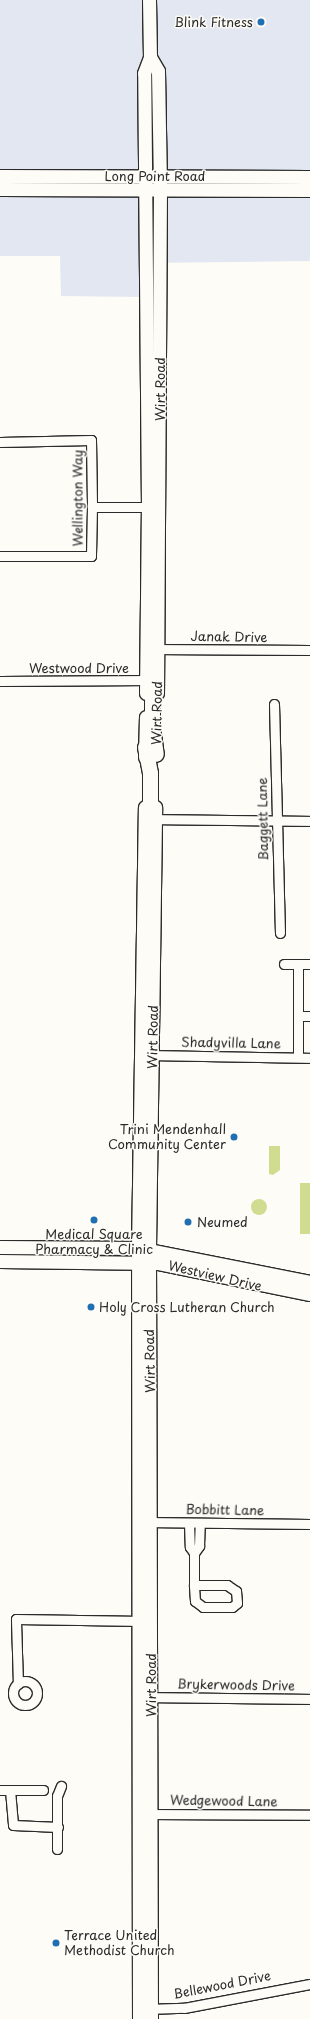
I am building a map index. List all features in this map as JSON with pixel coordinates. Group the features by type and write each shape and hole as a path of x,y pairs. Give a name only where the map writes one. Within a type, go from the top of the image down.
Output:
{"main road":[{"name":"Wirt Road","path":"149,0 150,57 144,73 147,349 155,507"},
{"name":"Wirt Road","path":"150,57 158,71 160,176 160,350 155,507 152,681"},
{"name":"Long Point Road","path":"0,176 310,177"},
{"name":"Long Point Road","path":"0,189 310,190"},
{"path":"147,349 160,350"},
{"path":"150,819 152,681"},
{"name":"Wirt Road","path":"144,1255 152,1055 150,819"},
{"name":"Wirt Road","path":"145,2014 139,1913 139,1814 144,1697 145,1621 144,1255 150,819"},
{"name":"Westview Drive","path":"0,1247 144,1255 306,1288"},
{"name":"Westview Drive","path":"0,1261 144,1255"},
{"name":"Wirt Road","path":"144,1697 152,1814 152,1913 145,2014"},
{"path":"139,1913 152,1913"}],"street":[{"name":"Wellington Way","path":"0,442 90,440 92,507 91,556 0,556"},
{"path":"92,507 155,507"},
{"name":"Janak Drive","path":"153,649 310,650"},
{"name":"Westwood Drive","path":"0,681 152,681"},
{"name":"Baggett Lane","path":"274,704 280,933"},
{"path":"150,819 310,821"},
{"path":"284,964 310,964"},
{"path":"298,964 298,1058"},
{"path":"298,1016 310,1016"},
{"name":"Shadyvilla Lane","path":"152,1055 310,1058"},
{"name":"Bobbitt Lane","path":"145,1522 310,1524"},
{"path":"189,1523 190,1547 194,1553 194,1585 198,1606 232,1607 237,1603 236,1591 227,1586 194,1585"},
{"path":"194,1553 199,1546 200,1523"},
{"path":"18,1684 16,1619 145,1621"},
{"name":"Brykerwoods Drive","path":"144,1697 310,1699"},
{"path":"58,1849 61,1786"},
{"path":"0,1790 43,1790"},
{"path":"10,1790 13,1825 58,1827"},
{"name":"Wedgewood Lane","path":"139,1814 310,1815"},
{"name":"Bellewood Drive","path":"145,2014 310,1984"}],"shaded area":[{"path":"0,0 310,0 310,261 142,263 141,297 61,296 60,256 0,256"}],"green space":[{"path":"269,1146 280,1146 280,1170 273,1175 269,1174"},
{"path":"300,1183 310,1183 310,1234 300,1234"},
{"path":"259,1199 266,1204 267,1207 262,1214 259,1215 252,1210 251,1207 256,1200"}],"place":[{"name":"Blink Fitness","path":"261,22"},
{"name":"Trini Mendenhall Community Center","path":"234,1137"},
{"name":"Medical Square Pharmacy & Clinic","path":"94,1220"},
{"name":"Neumed","path":"188,1222"},
{"name":"Holy Cross Lutheran Church","path":"91,1307"},
{"name":"Terrace United Methodist Church","path":"56,1943"}]}
